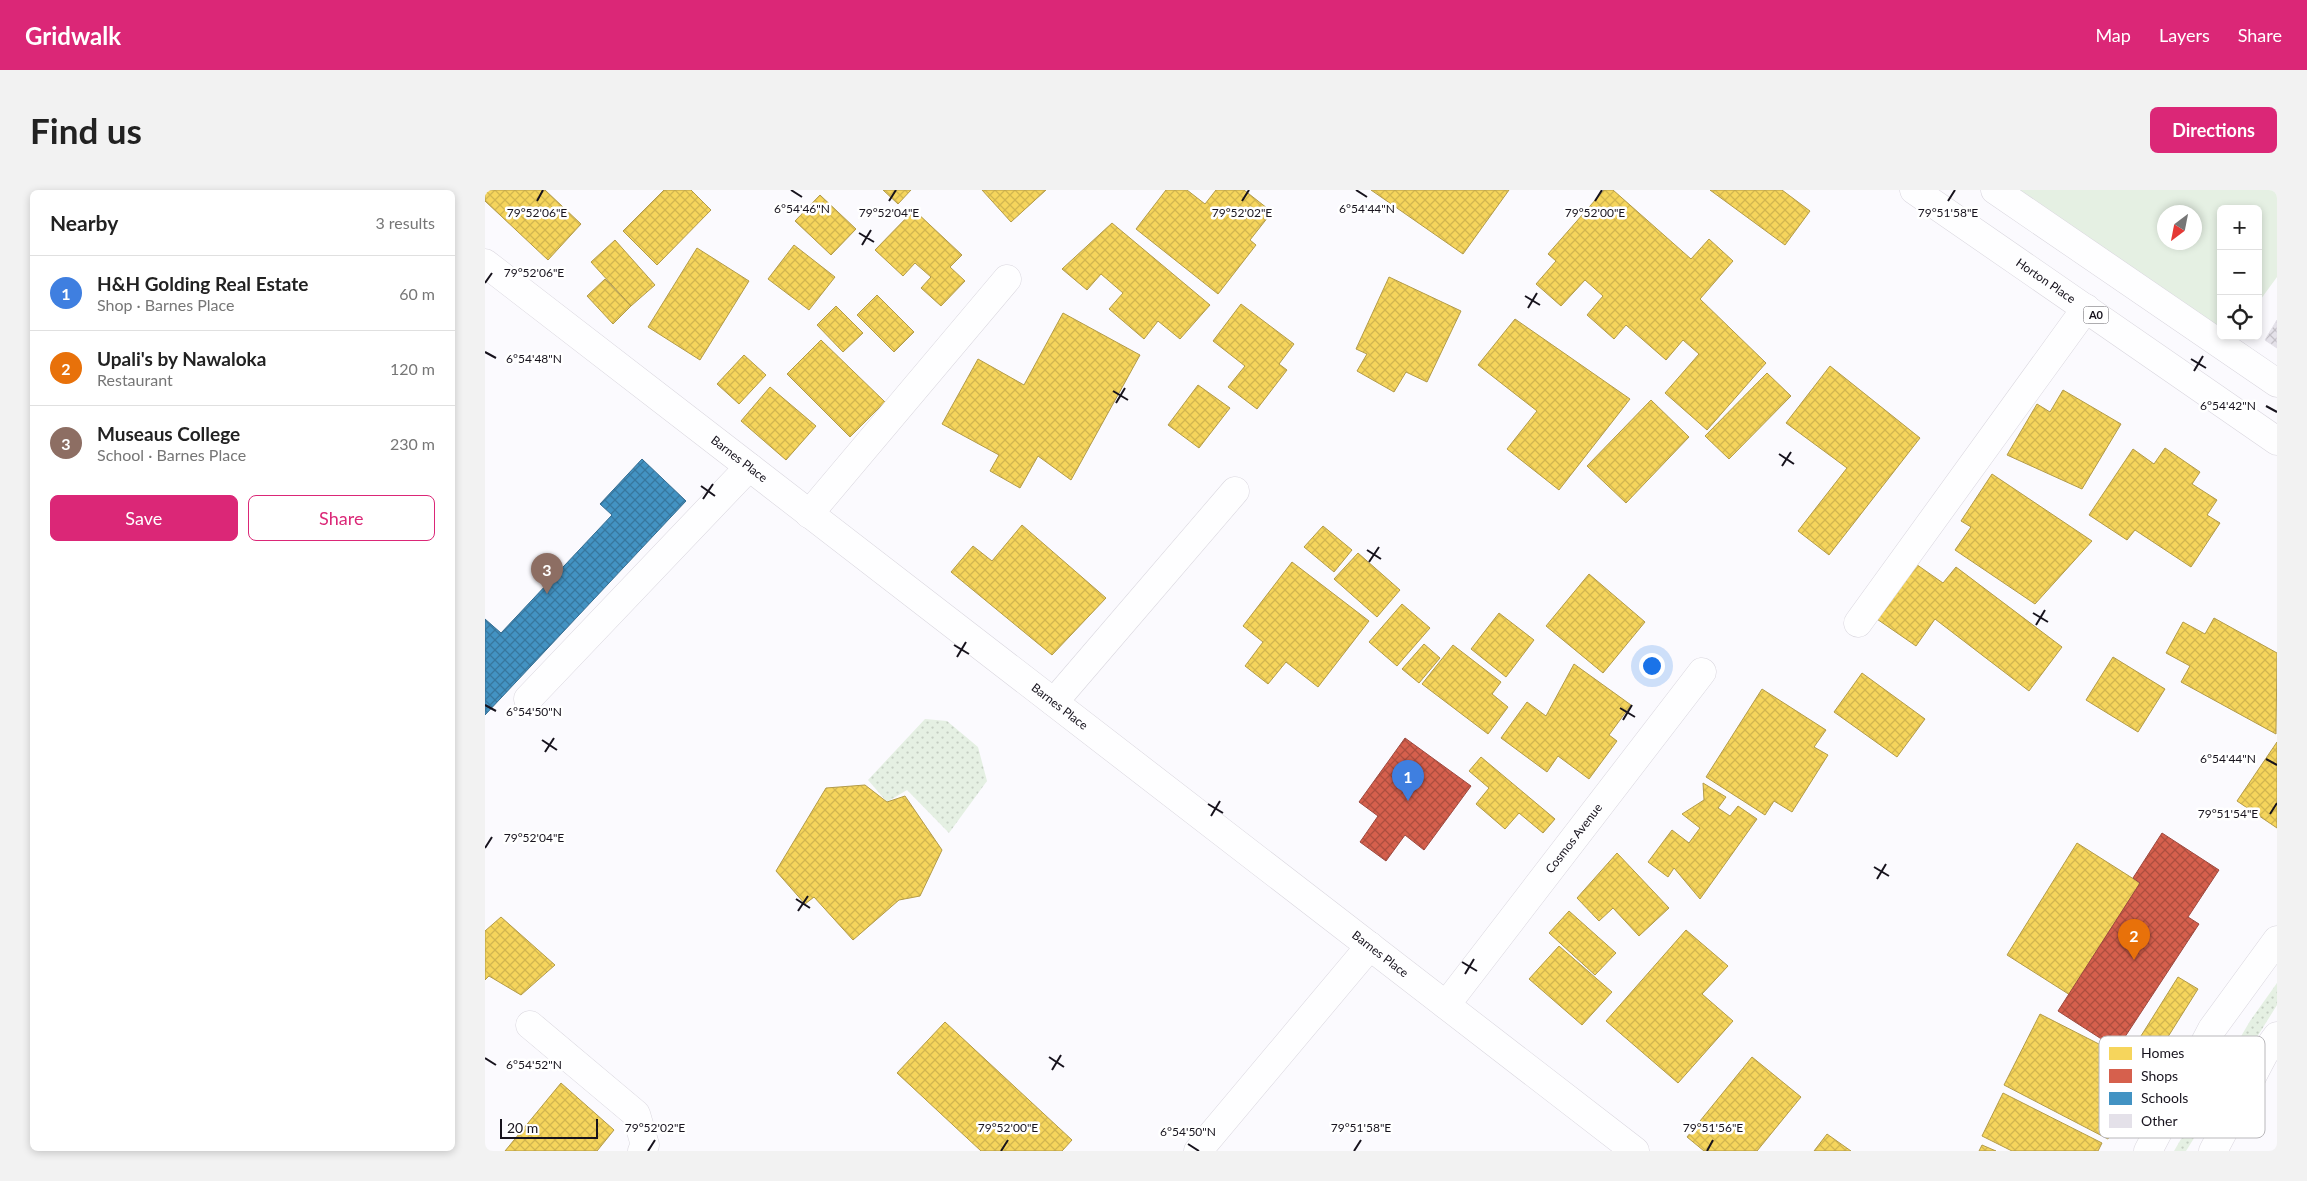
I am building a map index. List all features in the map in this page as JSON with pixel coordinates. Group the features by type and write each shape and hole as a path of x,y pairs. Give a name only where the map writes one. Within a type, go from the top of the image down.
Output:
{"main road":[{"name":"Horton Place","path":"1914,190 2277,441"},
{"path":"1995,190 2277,383"},
{"name":"Barnes Place","path":"485,262 1446,1005 1619,1146"},
{"path":"809,514 1007,279"},
{"path":"1859,623 2086,308"},
{"path":"528,700 749,466"},
{"path":"1054,702 1235,491"},
{"name":"Cosmos Avenue","path":"1446,1005 1702,672"},
{"path":"2209,1036 2277,940"},
{"path":"1198,1151 1370,946"},
{"path":"530,1025 636,1114 645,1145 642,1151"},
{"path":"2265,1053 2277,1036"},
{"path":"2148,1151 2155,1138"},
{"path":"2213,1151 2220,1138"}],"shaded area":[{"path":"2009,190 2277,190 2277,277 2262,298 2262,205 2217,205 2217,337"},
{"path":"2221,340 2231,340 2228,345"},
{"path":"925,719 947,721 978,747 987,781 949,833 907,790 887,802 868,780"},
{"path":"2277,983 2277,1005 2258,1036 2241,1036"},
{"path":"2182,1138 2194,1138 2186,1151 2174,1151"}],"building: Homes":[{"path":"485,190 545,190 581,224 548,260 485,201"},
{"path":"664,190 691,190 711,210 657,265 623,231"},
{"path":"883,190 911,190 898,204"},
{"path":"982,190 1046,190 1011,222"},
{"path":"1166,190 1187,190 1205,204 1216,190 1244,190 1272,212 1250,240 1256,245 1218,294 1136,229"},
{"path":"1371,190 1509,190 1463,254"},
{"path":"1604,190 1613,190 1691,259 1709,239 1733,261 1700,299 1766,363 1707,430 1665,393 1699,354 1683,340 1666,360 1626,325 1614,339 1587,315 1603,296 1585,280 1561,306 1536,284 1556,261 1548,254"},
{"path":"1710,190 1782,190 1810,211 1785,245"},
{"path":"820,195 856,229 831,255 795,221"},
{"path":"914,210 962,255 950,267 965,281 941,306 921,288 931,277 915,263 903,276 875,250"},
{"path":"1112,223 1210,305 1180,339 1158,321 1144,339 1109,309 1123,293 1101,274 1087,290 1062,269"},
{"path":"615,240 655,285 631,306 591,262"},
{"path":"794,245 835,277 809,310 768,279"},
{"path":"697,248 749,281 700,360 648,327"},
{"path":"1389,277 1461,311 1427,382 1406,372 1394,392 1357,371 1367,354 1356,349"},
{"path":"605,279 631,306 613,324 587,296"},
{"path":"877,295 914,332 894,352 857,315"},
{"path":"1241,304 1294,344 1279,364 1287,370 1257,409 1228,387 1245,366 1213,341"},
{"path":"836,306 863,333 843,352 817,325"},
{"path":"1063,313 1140,355 1071,480 1038,456 1020,488 990,471 999,455 942,424 978,359 1024,385"},
{"path":"1515,319 1630,399 1559,490 1507,449 1537,411 1478,365"},
{"path":"821,340 885,402 850,437 787,374"},
{"path":"744,355 766,375 739,404 717,384"},
{"path":"1830,366 1920,438 1829,555 1798,531 1847,468 1786,423"},
{"path":"1767,373 1791,396 1729,459 1705,436"},
{"path":"1198,385 1230,408 1199,448 1168,425"},
{"path":"770,387 816,426 786,460 741,421"},
{"path":"2063,390 2121,424 2082,489 2007,455 2037,404 2050,412"},
{"path":"1651,400 1689,437 1626,503 1587,466"},
{"path":"2165,448 2200,472 2192,484 2217,500 2207,515 2220,523 2191,567 2135,530 2127,540 2089,515 2133,449 2154,464"},
{"path":"1992,474 2092,541 2035,604 1955,550 1971,527 1961,521"},
{"path":"1022,525 1106,598 1052,655 951,572 973,546 992,561"},
{"path":"1323,526 1352,550 1334,572 1304,547"},
{"path":"1358,553 1400,590 1377,617 1334,579"},
{"path":"1292,562 1369,621 1318,687 1286,662 1268,684 1245,666 1263,642 1243,626"},
{"path":"1913,562 1943,583 1956,567 2062,647 2029,691 1935,619 1916,646 1874,617"},
{"path":"1589,574 1645,622 1603,673 1546,626"},
{"path":"1402,604 1430,628 1397,666 1369,642"},
{"path":"1499,613 1534,640 1506,677 1471,649"},
{"path":"2214,618 2277,653 2276,734 2181,682 2190,666 2166,653 2183,622 2205,634"},
{"path":"1424,644 1440,658 1419,683 1402,669"},
{"path":"1453,645 1501,682 1492,694 1508,707 1488,734 1422,684"},
{"path":"2113,657 2165,689 2138,732 2086,700"},
{"path":"1574,664 1631,705 1609,735 1617,741 1589,779 1558,756 1547,772 1501,738 1527,702 1546,716"},
{"path":"1862,673 1925,719 1897,757 1834,712"},
{"path":"1762,689 1826,730 1814,747 1828,755 1792,812 1774,801 1765,815 1706,777"},
{"path":"2277,742 2277,828 2237,801"},
{"path":"1481,757 1555,819 1543,833 1519,813 1505,829 1476,804 1489,788 1469,771"},
{"path":"1703,783 1726,797 1718,808 1730,816 1738,806 1757,819 1700,899 1674,868 1668,877 1648,862 1672,830 1689,843 1700,828 1682,814 1704,800"},
{"path":"865,785 887,802 905,796 942,850 920,896 899,900 853,940 814,897 805,904 776,871 826,788"},
{"path":"2077,843 2140,883 2070,995 2007,955"},
{"path":"1617,853 1669,908 1639,936 1613,908 1599,921 1577,898"},
{"path":"1569,911 1616,953 1595,975 1549,933"},
{"path":"501,917 555,965 521,995 489,976 485,980 485,931"},
{"path":"1686,930 1728,966 1702,994 1733,1021 1678,1083 1606,1021"},
{"path":"1559,946 1612,992 1582,1025 1529,979"},
{"path":"2178,977 2198,989 2168,1036 2141,1036"},
{"path":"2040,1014 2099,1044 2099,1134 2004,1085"},
{"path":"945,1022 1072,1140 1062,1151 981,1151 897,1073"},
{"path":"1752,1057 1801,1097 1757,1151 1704,1151 1687,1137"},
{"path":"561,1083 614,1130 597,1151 505,1151"},
{"path":"2003,1093 2102,1143 2098,1151 2012,1151 1982,1136"},
{"path":"1827,1134 1851,1151 1814,1151"},
{"path":"1982,1145 1996,1151 1979,1151"}],"building: Shops":[{"path":"1405,738 1471,786 1424,850 1405,835 1386,861 1360,842 1378,816 1359,802"},
{"path":"2162,833 2219,870 2188,917 2199,924 2126,1036 2099,1037 2058,1011 2140,883 2133,878"}],"building: Schools":[{"path":"642,459 686,501 485,715 485,619 501,633 612,515 600,504"}],"building: Other":[{"path":"2277,320 2277,348 2265,340"}],"place":[{"name":"Museaus College","path":"547,594"},
{"name":"H&H Golding Real Estate","path":"1408,801"},
{"name":"Upali's by Nawaloka","path":"2134,960"}]}
